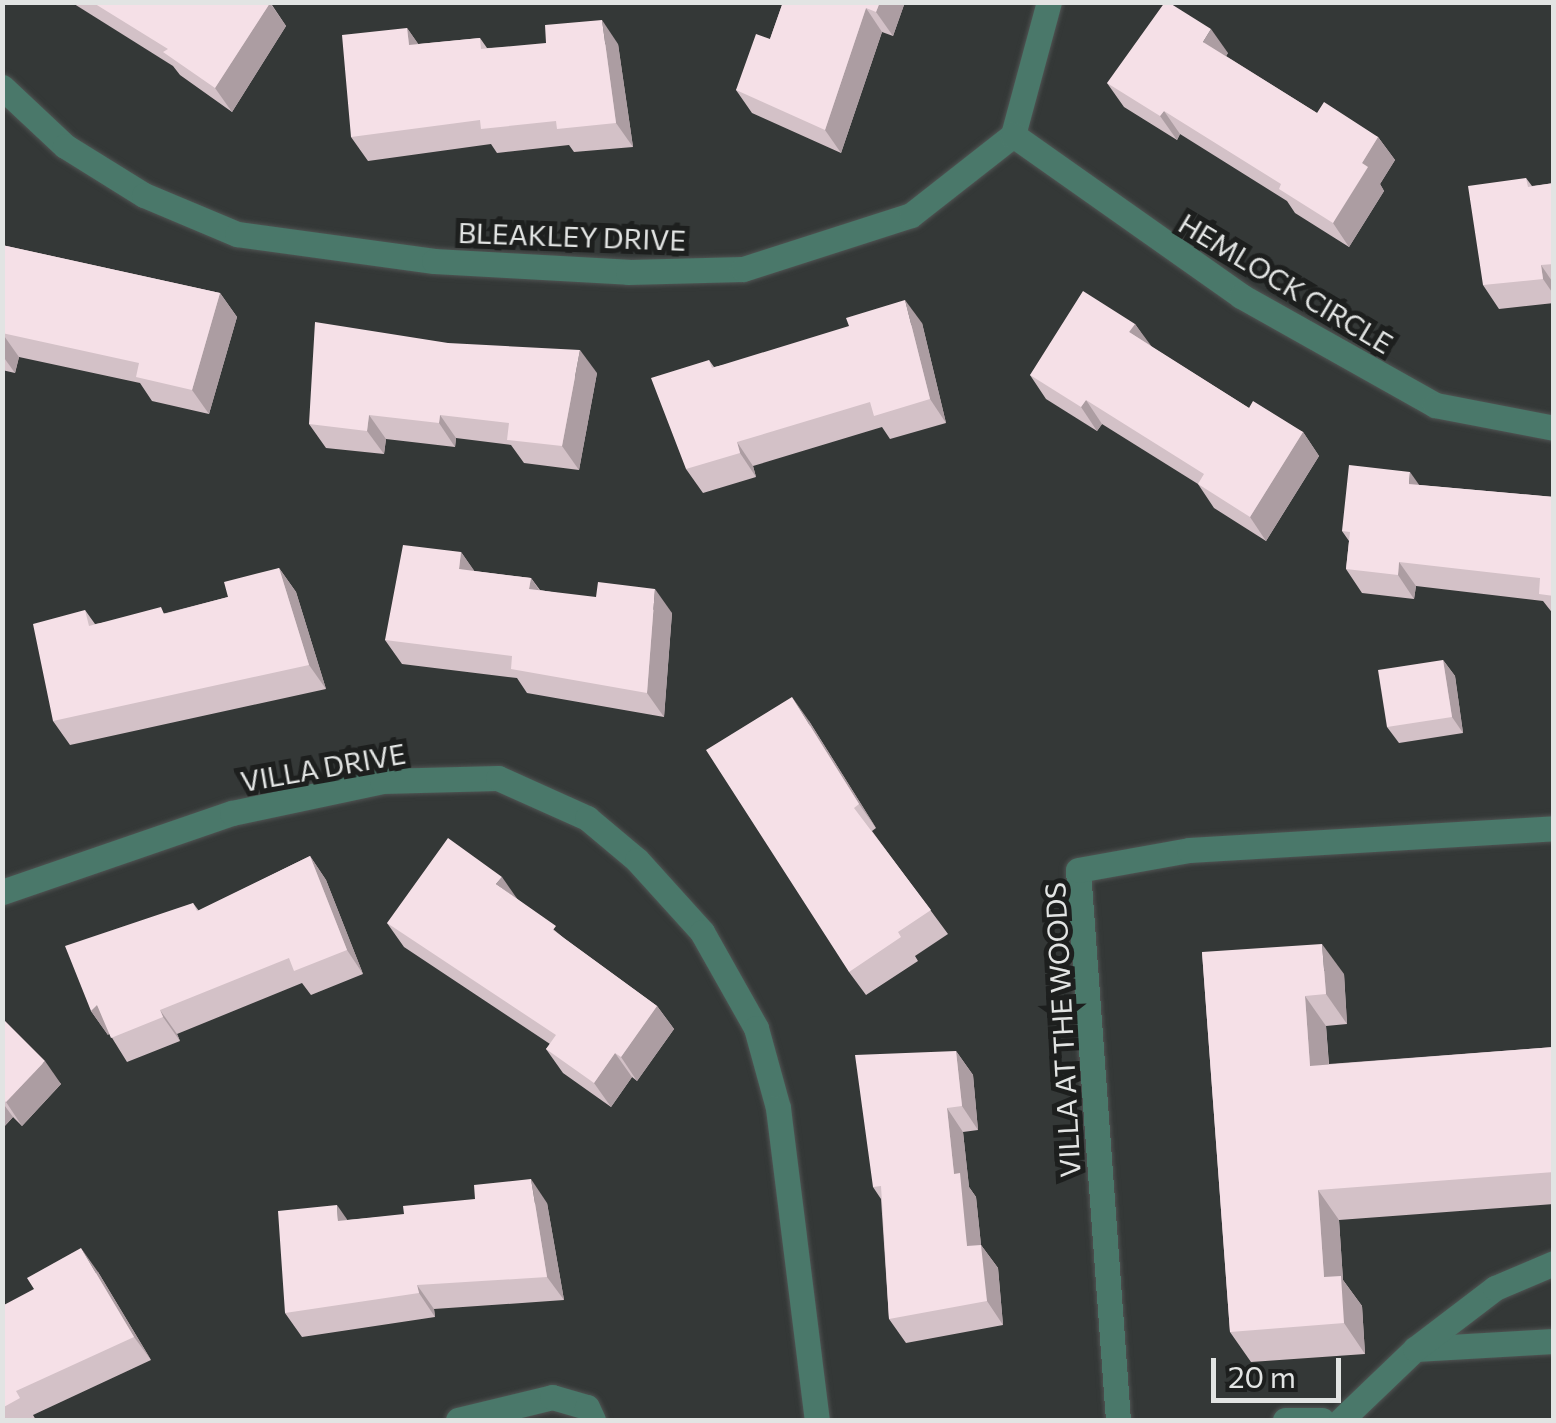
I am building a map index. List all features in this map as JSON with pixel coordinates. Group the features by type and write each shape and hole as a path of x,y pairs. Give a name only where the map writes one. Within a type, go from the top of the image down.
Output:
{"street":[{"path":"1012,134 1049,2"},
{"name":"BLEAKLEY DRIVE","path":"2,88 64,146 144,194 237,234 434,261 628,272 744,269 911,215 1012,134"},
{"name":"HEMLOCK CIRCLE","path":"1012,134 1241,296 1435,406 1554,428"},
{"name":"VILLA DRIVE","path":"2,892 232,813 382,781 498,778 587,818 637,860 702,932 756,1028 778,1108 817,1420"},
{"name":"VILLA AT THE WOODS","path":"1118,1420 1078,870 1190,850 1554,828"},
{"path":"1340,1420 1414,1349 1495,1288 1554,1263"},
{"path":"1414,1349 1554,1341"},
{"path":"458,1420 552,1397 587,1407 593,1420"},
{"path":"1286,1420 1322,1420"}],"building":[{"path":"92,2 270,3 215,88 163,52 168,49"},
{"path":"783,2 880,2 876,12 866,8 825,130 736,90 756,34 770,39"},
{"path":"1165,2 1211,29 1203,42 1317,113 1324,102 1378,137 1362,163 1368,167 1333,223 1279,189 1281,184 1164,111 1160,116 1107,83"},
{"path":"602,20 616,123 557,129 556,121 481,129 480,120 351,137 342,35 407,28 409,45 480,38 481,49 546,43 545,25"},
{"path":"1526,178 1528,187 1554,183 1554,264 1541,265 1543,279 1483,285 1468,186"},
{"path":"2,245 220,293 192,390 136,377 139,363 2,333"},
{"path":"1083,291 1135,324 1129,332 1249,408 1253,401 1303,432 1250,517 1198,484 1204,474 1086,400 1081,407 1030,375"},
{"path":"905,300 930,399 874,416 870,402 737,442 740,453 686,469 651,378 709,360 712,368 849,326 846,318"},
{"path":"315,322 448,343 580,350 562,446 507,440 509,423 440,415 439,423 369,415 367,431 309,424"},
{"path":"1349,465 1410,472 1409,484 1554,497 1554,596 1539,594 1540,578 1399,562 1398,575 1346,569 1350,532 1342,531"},
{"path":"403,545 461,552 459,569 531,578 529,589 596,597 598,582 655,589 647,693 511,669 512,656 385,640"},
{"path":"279,568 309,665 53,721 33,624 85,610 89,626 161,607 164,614 228,597 224,582"},
{"path":"1443,660 1452,717 1387,727 1378,670"},
{"path":"792,697 859,804 854,808 931,910 898,932 901,937 849,972 706,750"},
{"path":"448,838 502,877 496,884 556,926 553,930 657,1006 621,1057 615,1053 594,1083 546,1049 556,1035 387,923"},
{"path":"310,856 347,950 294,971 289,958 160,1010 163,1017 111,1038 97,1005 91,1011 65,946 193,903 197,911"},
{"path":"1322,944 1326,994 1305,996 1310,1066 1554,1047 1554,1172 1318,1190 1324,1277 1341,1276 1344,1323 1230,1332 1202,952"},
{"path":"2,1018 45,1061 6,1102 2,1099"},
{"path":"956,1051 962,1106 947,1108 954,1174 960,1173 967,1246 981,1245 987,1301 889,1319 881,1186 873,1187 855,1055"},
{"path":"531,1179 547,1277 417,1285 419,1293 285,1313 278,1211 337,1205 338,1221 404,1214 403,1206 475,1199 474,1185"},
{"path":"81,1248 134,1337 16,1391 20,1398 2,1408 2,1306 34,1289 27,1278"}]}
